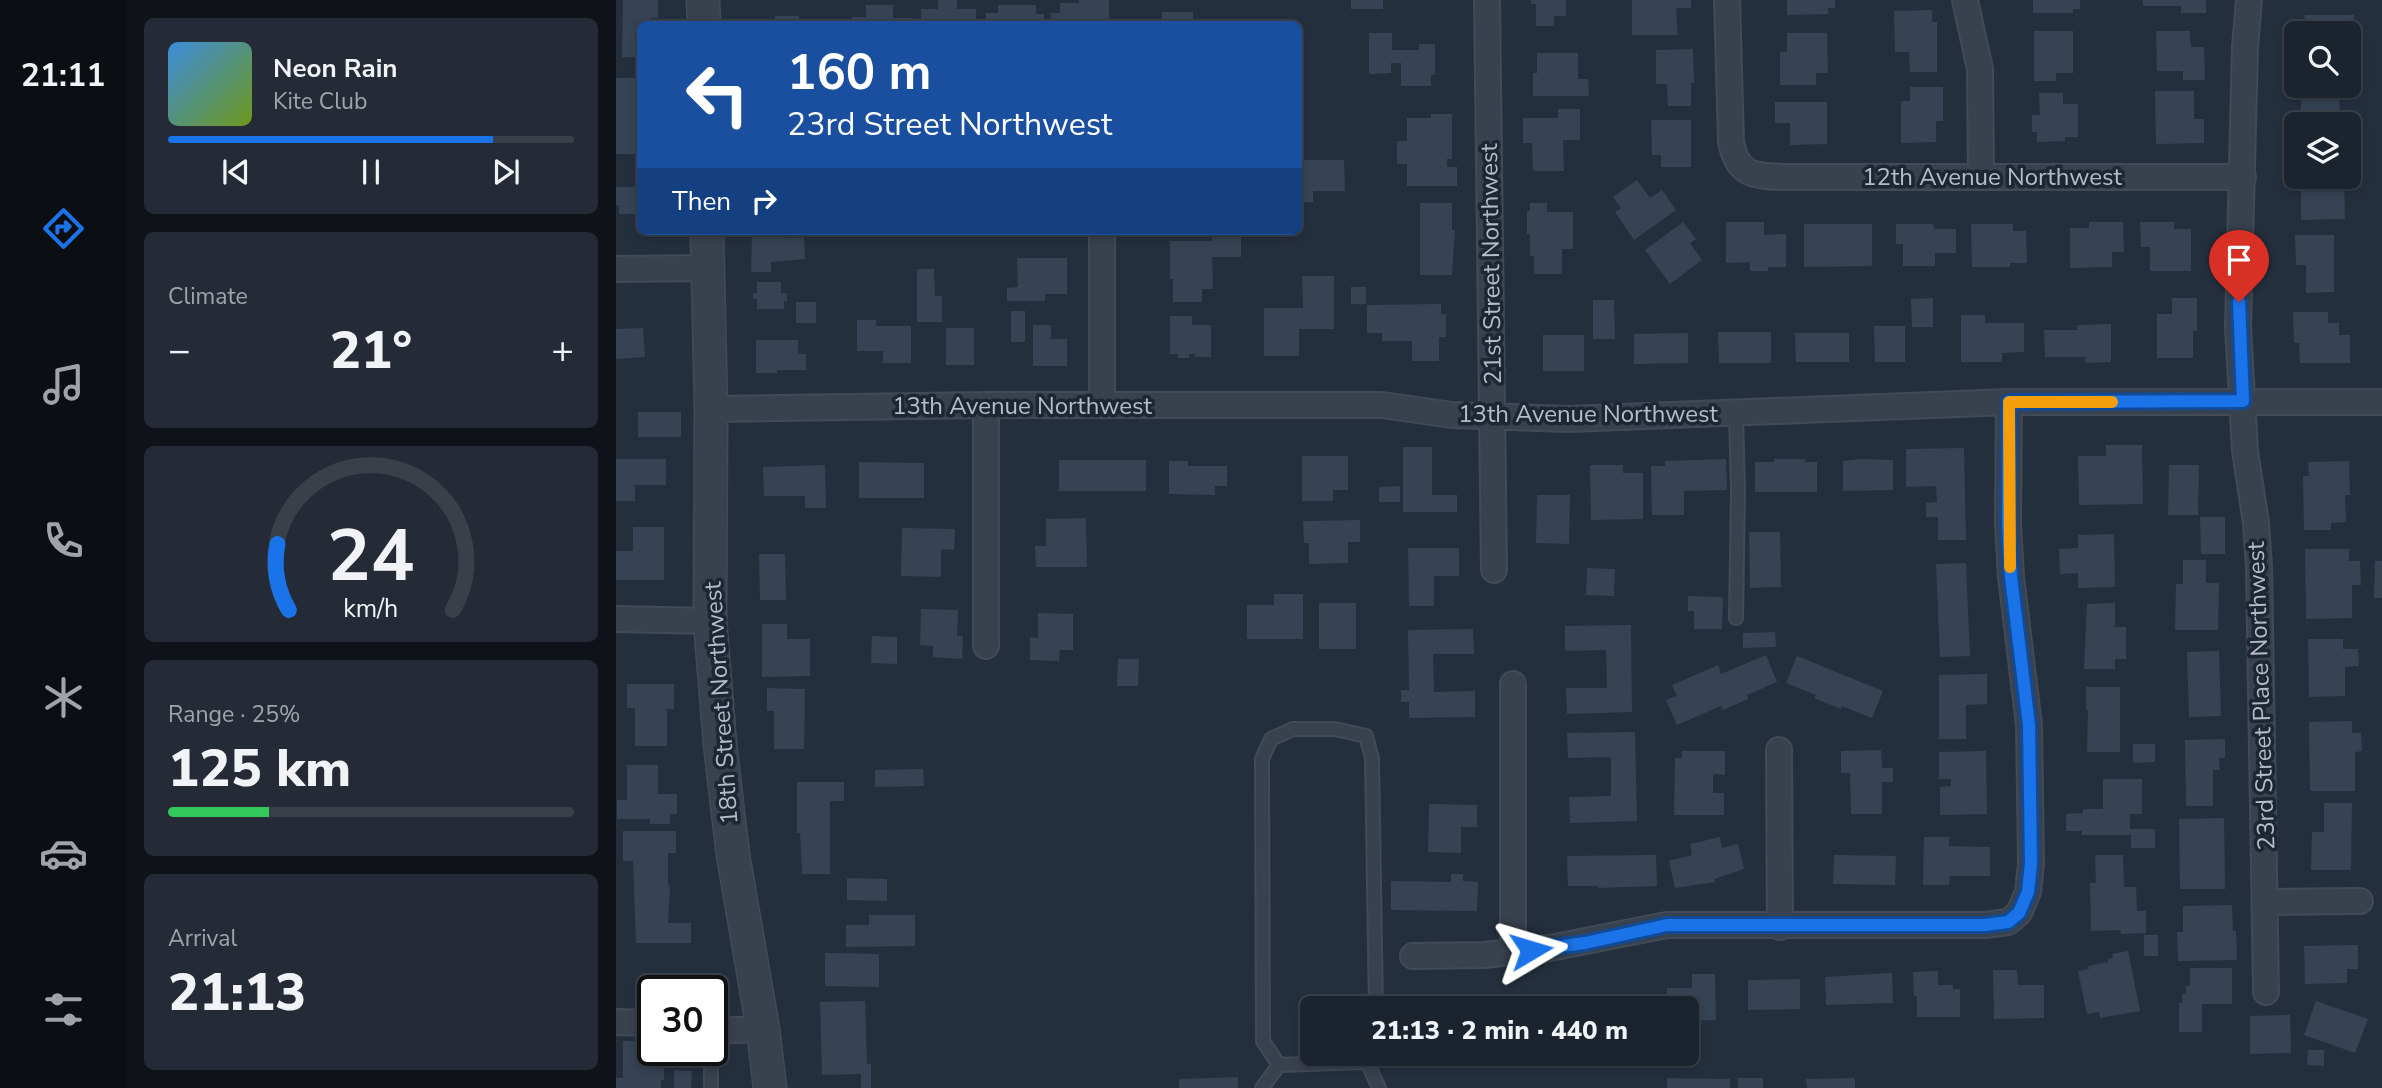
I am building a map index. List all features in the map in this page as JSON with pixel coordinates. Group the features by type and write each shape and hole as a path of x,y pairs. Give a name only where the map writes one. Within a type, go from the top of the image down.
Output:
{"street":[{"path":"703,0 704,21"},
{"name":"21st Street Northwest","path":"1487,0 1494,570"},
{"name":"12th Avenue Northwest","path":"1727,0 1731,141 1734,156 1742,168 1762,176 2243,177"},
{"path":"1965,0 1980,76 1981,177"},
{"name":"23rd Street Place Northwest","path":"2249,0 2245,47 2238,327 2245,451 2256,523 2259,566 2266,992"},
{"name":"18th Street Northwest","path":"707,235 711,409 710,621 733,855 763,1029 770,1088"},
{"path":"1102,235 1102,405"},
{"path":"616,269 708,268"},
{"path":"1413,956 1513,952 1585,943 1667,925 1985,925 2008,922 2019,913 2026,900 2030,877 2031,767 2025,680 2011,577 2008,523 2009,402"},
{"name":"13th Avenue Northwest","path":"711,409 986,405 1382,405 1437,414 1569,419 2009,402 2382,402"},
{"path":"986,405 986,646"},
{"path":"616,619 710,621"},
{"path":"1513,684 1513,952"},
{"path":"1779,750 1780,926"},
{"path":"2266,902 2360,901"},
{"path":"616,1022 637,1023"},
{"path":"728,1030 763,1029"}],"lane":[{"path":"1736,413 1736,618"},
{"path":"1279,1065 1263,1041 1262,759 1270,739 1293,729 1335,729 1366,736 1372,758 1376,996"},
{"path":"1262,1088 1279,1065 1300,1063"},
{"path":"710,1088 711,1066"},
{"path":"1371,1066 1379,1088"}],"building":[{"path":"623,0 658,0 658,18 637,21 637,57 622,57"},
{"path":"938,0 957,0 957,9 976,9 976,21 921,21 921,9 938,9"},
{"path":"1079,0 1109,0 1109,21 1051,21 1051,13 1060,13 1060,3 1079,3"},
{"path":"1351,0 1383,0 1383,9 1351,9"},
{"path":"1531,0 1566,0 1566,16 1554,16 1554,26 1536,26 1536,4 1531,4"},
{"path":"1632,0 1691,0 1691,8 1676,8 1678,35 1632,35"},
{"path":"1787,0 1835,0 1835,8 1828,8 1828,14 1787,15"},
{"path":"2033,0 2080,0 2080,9 2073,9 2073,13 2033,13"},
{"path":"2143,0 2206,0 2206,13 2181,13 2181,6 2143,6"},
{"path":"866,5 893,5 893,18 913,18 913,21 852,21 852,17 866,17"},
{"path":"998,5 1036,5 1036,14 1044,14 1044,21 986,21 986,13 998,13"},
{"path":"1932,10 1932,22 1937,22 1937,72 1910,72 1909,52 1895,52 1894,11"},
{"path":"1162,12 1193,12 1193,21 1162,21"},
{"path":"2305,15 2354,15 2354,21 2304,21"},
{"path":"775,16 799,16 799,21 775,21"},
{"path":"2034,31 2073,31 2073,73 2056,73 2056,81 2034,81"},
{"path":"2156,31 2190,31 2191,47 2204,47 2205,80 2183,80 2183,71 2157,71"},
{"path":"1369,33 1392,33 1392,50 1419,50 1419,44 1435,44 1435,75 1431,75 1431,86 1401,86 1401,63 1391,63 1391,73 1369,74"},
{"path":"1787,33 1827,33 1828,73 1816,73 1816,85 1780,85 1780,52 1787,52"},
{"path":"1693,49 1694,83 1691,83 1691,106 1668,106 1667,84 1656,84 1656,50"},
{"path":"1537,53 1578,53 1578,79 1588,79 1589,96 1533,96 1533,73 1537,73"},
{"path":"616,78 637,78 637,154 616,154"},
{"path":"1910,87 1943,87 1943,121 1936,121 1936,142 1901,143 1901,101 1910,101"},
{"path":"2155,91 2194,91 2194,119 2204,119 2204,143 2156,144"},
{"path":"2039,93 2063,93 2063,104 2078,104 2078,137 2065,137 2065,141 2037,142 2037,132 2032,132 2032,115 2040,115"},
{"path":"2301,98 2339,98 2340,112 2301,112"},
{"path":"1775,102 1827,102 1827,144 1790,145 1790,123 1775,123"},
{"path":"1558,109 1580,109 1580,140 1563,140 1564,171 1533,171 1532,143 1523,143 1523,118 1558,118"},
{"path":"1431,114 1452,114 1452,159 1447,159 1447,167 1457,167 1457,186 1407,186 1407,164 1397,164 1397,141 1407,141 1407,118 1431,118"},
{"path":"1651,120 1691,120 1691,167 1661,167 1661,155 1652,155"},
{"path":"1302,160 1344,160 1345,191 1313,191 1313,202 1302,202"},
{"path":"1637,180 1650,198 1662,190 1676,210 1634,240 1615,212 1621,208 1613,197"},
{"path":"616,187 637,187 637,214 619,214 619,205 616,205"},
{"path":"2301,189 2344,189 2345,219 2301,220"},
{"path":"1420,203 1452,203 1452,230 1455,230 1452,275 1420,275"},
{"path":"1530,203 1547,203 1547,212 1573,212 1573,249 1562,249 1562,274 1534,274 1534,256 1530,256 1530,234 1527,234 1527,211 1530,211"},
{"path":"1683,222 1696,239 1690,243 1702,260 1670,284 1645,250"},
{"path":"1726,222 1764,222 1764,235 1786,234 1786,267 1750,271 1750,262 1726,263"},
{"path":"2089,222 2123,222 2124,252 2112,252 2112,267 2070,268 2070,228 2089,228"},
{"path":"2140,222 2174,222 2174,229 2191,229 2191,271 2150,271 2150,247 2141,247"},
{"path":"1804,224 1872,224 1872,266 1804,267"},
{"path":"1896,224 1933,224 1934,229 1956,229 1956,253 1935,253 1935,266 1903,266 1903,244 1896,244"},
{"path":"1971,224 2013,224 2013,231 2026,231 2027,263 2010,263 2010,267 1972,267"},
{"path":"786,235 786,238 804,237 805,259 771,262 771,272 751,272 752,236"},
{"path":"1212,235 1241,235 1241,257 1212,257 1213,289 1202,289 1202,302 1173,302 1170,241 1212,241"},
{"path":"2295,235 2334,235 2334,292 2306,293 2306,265 2296,265"},
{"path":"1017,258 1067,258 1067,294 1045,294 1045,301 1007,301 1007,288 1018,287"},
{"path":"917,269 934,269 935,296 942,296 942,322 917,322"},
{"path":"1302,276 1334,276 1334,329 1299,329 1299,356 1264,356 1264,308 1303,308"},
{"path":"757,282 781,282 781,293 787,293 784,309 757,309 757,299 753,299 753,293 757,293"},
{"path":"1351,287 1366,287 1366,304 1351,304"},
{"path":"1933,298 1933,327 1912,327 1911,299"},
{"path":"2172,298 2197,298 2197,331 2193,331 2193,358 2157,358 2157,314 2172,314"},
{"path":"1593,300 1614,300 1615,339 1593,339"},
{"path":"796,302 816,302 816,323 796,323"},
{"path":"1441,304 1441,314 1446,314 1446,337 1439,337 1439,361 1412,361 1412,341 1382,341 1382,333 1367,333 1367,305"},
{"path":"1011,311 1025,311 1025,342 1011,342"},
{"path":"2293,312 2328,312 2328,323 2339,323 2339,335 2350,335 2350,363 2300,363 2299,343 2294,343"},
{"path":"1961,315 1985,315 1985,323 2024,323 2024,352 2002,353 2002,362 1961,362"},
{"path":"1170,316 1192,316 1192,325 1211,325 1211,357 1195,357 1195,354 1189,354 1189,358 1178,358 1178,354 1170,354"},
{"path":"857,320 876,320 876,326 911,326 911,363 883,363 883,351 857,351"},
{"path":"2111,324 2111,362 2085,363 2085,357 2045,357 2044,330 2078,330 2077,325"},
{"path":"1033,325 1051,325 1051,339 1067,339 1067,366 1033,366"},
{"path":"1874,326 1905,326 1905,362 1875,362"},
{"path":"643,328 645,357 616,359 616,329"},
{"path":"946,328 974,328 974,365 946,365"},
{"path":"1718,332 1771,332 1771,363 1719,363"},
{"path":"1688,333 1688,363 1634,364 1634,334"},
{"path":"1795,333 1849,333 1849,362 1796,362"},
{"path":"1543,335 1584,335 1584,371 1543,371"},
{"path":"756,340 798,340 798,354 806,354 806,370 756,373"},
{"path":"638,412 681,412 681,437 638,437"},
{"path":"2106,445 2142,445 2143,504 2079,505 2078,456 2106,456"},
{"path":"1403,447 1432,447 1432,495 1457,495 1457,512 1403,512"},
{"path":"1964,448 1966,540 1938,540 1938,517 1926,517 1926,503 1937,502 1936,486 1906,487 1906,449"},
{"path":"1302,456 1348,456 1348,490 1333,490 1333,501 1302,501"},
{"path":"616,459 666,459 666,485 635,485 635,501 616,501"},
{"path":"1726,459 1727,490 1684,491 1684,515 1652,515 1651,466 1665,466 1665,461"},
{"path":"1774,459 1805,459 1805,462 1817,462 1817,492 1755,492 1755,462 1774,462"},
{"path":"1059,460 1146,460 1146,491 1059,491"},
{"path":"1893,460 1893,490 1843,491 1843,461"},
{"path":"1169,461 1188,461 1188,466 1227,466 1227,486 1215,486 1215,495 1169,494"},
{"path":"2349,461 2350,495 2345,495 2346,522 2331,523 2331,530 2304,530 2303,476 2309,476 2308,462"},
{"path":"859,462 924,463 924,498 859,498"},
{"path":"825,465 826,508 805,508 805,496 764,496 763,467"},
{"path":"1590,465 1623,465 1623,473 1643,473 1643,519 1591,520"},
{"path":"2169,465 2199,465 2198,515 2168,515"},
{"path":"1400,486 1400,502 1379,502 1379,487"},
{"path":"1537,495 1570,495 1569,544 1536,543"},
{"path":"2200,517 2225,517 2225,554 2201,554"},
{"path":"1086,518 1087,567 1036,567 1035,546 1046,546 1046,519"},
{"path":"1360,520 1360,542 1348,542 1348,563 1309,564 1309,543 1304,543 1303,521"},
{"path":"633,527 664,527 664,580 616,580 616,551 633,551"},
{"path":"902,528 955,529 954,550 941,549 941,577 901,576"},
{"path":"1749,532 1780,532 1781,587 1750,588"},
{"path":"2114,534 2115,587 2078,588 2078,573 2060,574 2059,549 2078,548 2078,535"},
{"path":"1408,548 1459,548 1459,576 1434,576 1434,606 1409,606"},
{"path":"2305,549 2349,549 2349,561 2360,561 2361,585 2352,585 2352,618 2306,619"},
{"path":"759,554 785,554 786,600 760,600"},
{"path":"2183,560 2206,560 2206,583 2219,583 2218,630 2175,630 2176,584 2183,584"},
{"path":"2375,561 2382,561 2382,598 2374,598"},
{"path":"1966,563 1970,656 1940,657 1936,564"},
{"path":"1587,568 1615,569 1614,596 1586,595"},
{"path":"1274,594 1303,594 1303,639 1247,639 1247,605 1274,605"},
{"path":"1688,596 1723,597 1722,629 1694,629 1694,611 1688,611"},
{"path":"1319,603 1356,603 1356,649 1319,649"},
{"path":"2115,603 2115,627 2126,627 2126,659 2115,659 2115,669 2084,669 2087,604"},
{"path":"921,609 958,610 957,636 963,636 962,659 933,657 933,646 920,645"},
{"path":"1038,613 1073,614 1073,650 1060,650 1059,661 1030,660 1030,637 1038,638"},
{"path":"762,624 787,624 787,639 810,639 810,676 762,677"},
{"path":"1631,625 1632,712 1567,714 1566,688 1607,688 1606,650 1565,651 1565,626"},
{"path":"1473,629 1474,654 1433,654 1434,692 1475,691 1475,717 1409,718 1409,702 1401,702 1401,690 1409,690 1408,630"},
{"path":"1775,632 1776,647 1743,648 1743,633"},
{"path":"872,636 897,637 897,664 871,663"},
{"path":"2308,639 2343,639 2343,649 2358,649 2359,666 2345,667 2345,696 2309,697"},
{"path":"2219,651 2221,716 2189,717 2187,652"},
{"path":"1766,655 1777,682 1747,695 1748,699 1723,710 1721,706 1677,725 1666,700 1677,696 1672,685 1718,665 1721,674"},
{"path":"1797,656 1883,691 1872,718 1842,706 1841,709 1786,683"},
{"path":"1118,659 1139,659 1138,686 1117,686"},
{"path":"1987,674 1987,704 1966,705 1966,739 1939,739 1939,675"},
{"path":"627,684 674,684 674,709 667,709 667,746 635,746 635,708 627,708"},
{"path":"2086,687 2120,687 2120,752 2087,752"},
{"path":"767,688 805,689 804,749 774,749 774,711 767,711"},
{"path":"2352,721 2352,733 2361,733 2362,751 2355,752 2355,791 2310,791 2309,722"},
{"path":"1635,732 1637,821 1570,823 1569,797 1611,796 1611,757 1568,758 1567,733"},
{"path":"2225,739 2225,758 2219,758 2220,770 2213,770 2213,806 2186,806 2185,740"},
{"path":"2133,744 2155,744 2155,762 2133,763"},
{"path":"1881,750 1882,768 1893,768 1893,782 1882,782 1882,814 1851,814 1850,773 1841,773 1841,751"},
{"path":"1682,751 1725,751 1725,775 1713,774 1713,793 1724,793 1724,815 1674,815 1675,758 1682,758"},
{"path":"1986,751 1987,814 1940,815 1940,787 1951,786 1951,779 1939,779 1939,752"},
{"path":"627,765 658,765 658,794 677,794 677,814 670,814 670,824 650,824 650,819 617,819 617,800 627,800"},
{"path":"923,769 924,786 875,787 875,770"},
{"path":"2103,779 2142,779 2142,814 2130,814 2130,829 2155,829 2155,848 2131,848 2131,835 2082,835 2082,831 2066,831 2066,814 2083,813 2083,809 2103,809"},
{"path":"797,782 844,782 844,801 830,801 830,874 802,874 800,833 797,833"},
{"path":"2324,803 2352,803 2351,870 2311,870 2312,832 2324,832"},
{"path":"1429,804 1477,805 1477,827 1461,827 1461,853 1428,852"},
{"path":"2224,818 2225,889 2180,889 2179,819"},
{"path":"623,831 676,831 676,853 668,853 668,923 691,923 691,943 636,943 633,861 623,861"},
{"path":"1720,837 1722,848 1738,844 1744,869 1714,879 1715,882 1675,888 1669,861 1692,855 1690,844"},
{"path":"1924,837 1949,837 1949,846 1990,847 1990,876 1950,876 1949,885 1923,885"},
{"path":"1656,855 1657,886 1568,886 1567,856"},
{"path":"1834,855 1896,856 1895,885 1833,884"},
{"path":"2095,855 2123,855 2124,887 2136,887 2137,911 2146,911 2146,933 2091,931 2090,883 2096,883"},
{"path":"1451,874 1463,874 1463,881 1478,882 1477,911 1391,910 1391,881 1451,882"},
{"path":"847,878 887,879 887,901 847,900"},
{"path":"2232,905 2237,960 2178,961 2177,932 2183,932 2183,906"},
{"path":"869,915 915,915 915,946 846,947 846,925 869,925"},
{"path":"2144,935 2158,935 2158,956 2144,956"},
{"path":"2358,945 2358,969 2347,969 2347,983 2305,984 2304,946"},
{"path":"2128,951 2140,1011 2100,1018 2099,1012 2087,1014 2078,971 2108,962 2108,959 2113,958 2112,954"},
{"path":"825,953 879,954 879,987 825,986"},
{"path":"2190,968 2232,968 2232,1004 2202,1004 2202,1032 2179,1032 2179,1003 2182,1003 2182,994 2186,994 2186,986 2190,986"},
{"path":"1993,970 2017,970 2018,985 2044,985 2044,1018 1994,1019"},
{"path":"1938,971 1938,985 1953,985 1953,989 1960,989 1960,1017 1917,1017 1913,972"},
{"path":"1892,973 1893,1003 1826,1005 1825,977"},
{"path":"1692,974 1715,974 1716,1020 1699,1021 1699,996 1667,996 1667,988 1692,988"},
{"path":"1800,979 1800,1009 1748,1010 1748,980"},
{"path":"865,1001 867,1064 871,1064 871,1088 861,1088 861,1074 822,1075 820,1002"},
{"path":"2316,1001 2368,1019 2355,1053 2304,1035"},
{"path":"2290,1015 2291,1053 2250,1054 2250,1016"},
{"path":"623,1041 637,1041 637,1066 664,1066 661,1088 616,1088 616,1078 623,1078"},
{"path":"2308,1050 2324,1050 2324,1066 2307,1065"},
{"path":"674,1070 692,1071 691,1088 674,1088"},
{"path":"1238,1077 1238,1088 1179,1088 1179,1079"},
{"path":"1667,1078 1730,1079 1730,1088 1667,1088"},
{"path":"1738,1078 1763,1078 1763,1088 1738,1088"},
{"path":"1855,1078 1855,1088 1807,1088 1806,1079"}],"slow traffic":[{"path":"2010,567 2009,402 2112,402"}],"route":[{"path":"1531,950 1585,943 1667,925 1985,925 2001,924 2014,918 2026,900 2030,877 2031,767 2025,680 2011,577 2008,523 2009,402 2243,401 2239,302"}]}
